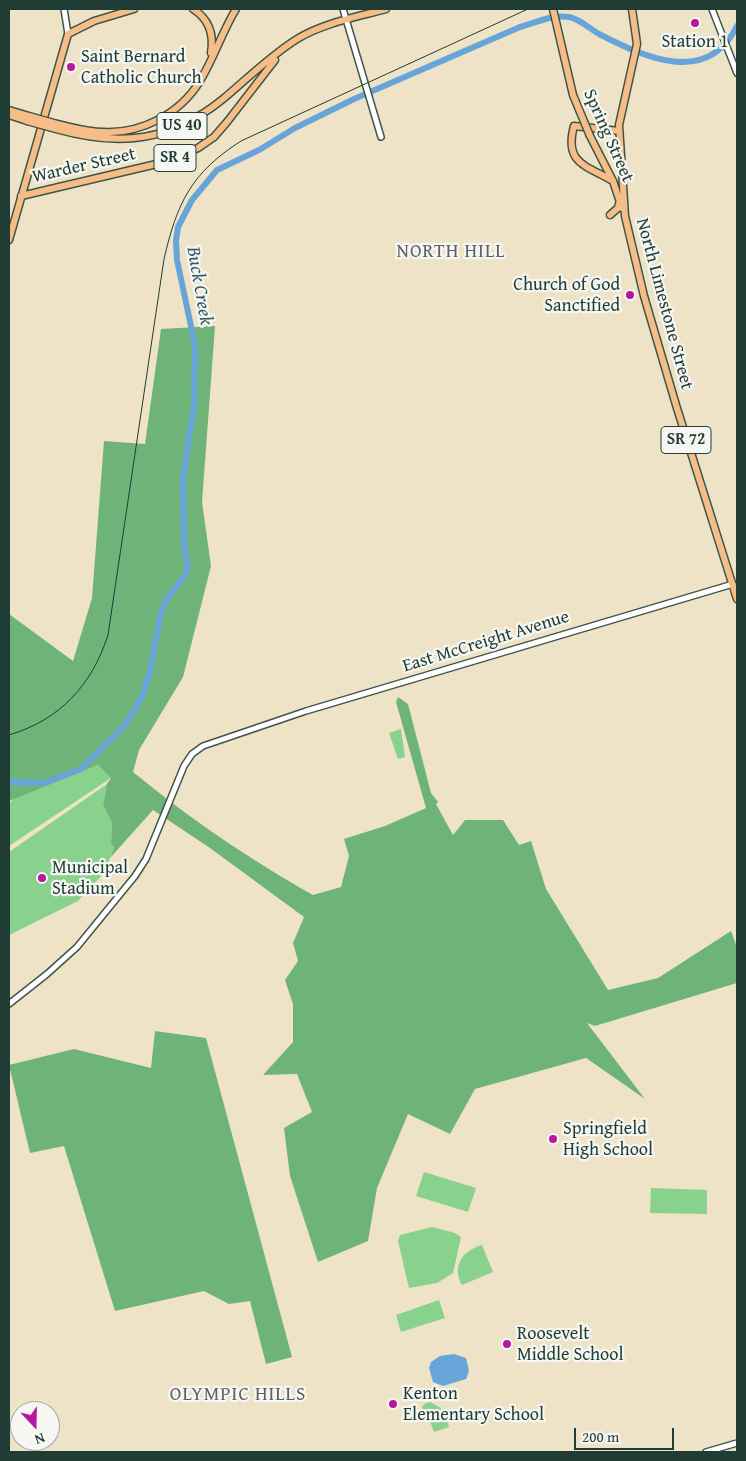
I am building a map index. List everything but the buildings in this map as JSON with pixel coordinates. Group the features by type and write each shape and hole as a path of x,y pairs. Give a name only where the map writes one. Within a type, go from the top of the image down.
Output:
{"main road":[{"path":"9,240 68,34 94,21 134,9"},
{"path":"193,9 202,16 211,31 212,50 209,63"},
{"name":"US 40","path":"9,116 93,132 133,130 150,124 168,114 190,95 200,81 236,9"},
{"name":"US 40","path":"56,126 83,136 117,139 149,137 166,133 207,111 284,48 312,32 386,9"},
{"name":"Spring Street","path":"554,9 573,95 590,136 613,181 625,216"},
{"name":"North Limestone Street","path":"632,10 637,36 634,62 622,110 619,131 625,216 644,296 676,406 735,583 737,599"},
{"name":"Warder Street","path":"21,196 165,162 198,148 214,136 227,122 284,48"},
{"name":"US 40","path":"9,110 28,119"},
{"path":"613,181 578,161 573,155 570,144 574,126 619,131"},
{"path":"610,215 618,208 620,199"}],"street":[{"path":"64,9 68,34"},
{"path":"343,9 381,137"},
{"path":"712,9 737,73"},
{"name":"East McCreight Avenue","path":"9,1004 47,974 77,946 135,876 146,859 178,780 192,754 211,742 735,583"},
{"path":"706,1452 737,1443"}],"green space":[{"path":"215,326 202,502 211,566 183,677 139,750 133,772 220,837 313,895 341,887 349,856 344,839 385,826 426,808 396,702 398,697 408,704 431,793 438,802 436,804 453,835 465,820 503,820 519,845 531,841 546,889 608,990 658,978 731,931 737,947 737,983 595,1026 587,1023 645,1099 586,1058 475,1089 450,1134 408,1114 377,1188 368,1241 318,1262 290,1176 284,1128 312,1112 297,1074 263,1075 293,1042 293,1004 285,980 298,961 293,943 304,917 210,848 153,810 110,858 114,848 111,843 112,823 103,805 107,784 111,778 98,765 9,801 9,614 73,661 92,598 104,441 145,444 161,329"},
{"path":"401,729 405,757 398,759 389,733"},
{"path":"98,765 111,778 9,846 9,804 15,797"},
{"path":"107,784 103,805 112,823 111,843 114,848 104,873 78,901 9,935 9,852"},
{"path":"155,1031 206,1038 292,1357 266,1364 250,1301 229,1304 204,1291 115,1311 64,1146 30,1153 9,1065 74,1049 151,1068"},
{"path":"424,1172 476,1188 468,1212 416,1196"},
{"path":"651,1188 707,1190 707,1214 650,1213"},
{"path":"432,1227 455,1233 461,1237 453,1273 437,1283 409,1288 398,1241 400,1235"},
{"path":"482,1245 493,1272 462,1285 459,1278 458,1265 464,1255 475,1247"},
{"path":"439,1300 445,1318 401,1332 396,1315"},
{"path":"430,1402 441,1408 440,1411 443,1410 449,1427 434,1432 428,1416 420,1412 424,1404"}],"water":[{"path":"454,1354 466,1358 469,1371 466,1379 443,1386 433,1382 429,1368 431,1362 440,1356"}],"waterway":[{"name":"Buck Creek","path":"9,782 44,783 81,769 124,726 142,697 150,672 160,616 166,600 185,575 188,566 184,546 183,478 194,406 195,345 177,260 176,241 178,227 192,200 217,170 259,150 295,128 354,99 520,27 544,19 563,16 573,18 599,34 635,51 655,58 674,61 692,61 709,56 724,45 737,26"}],"railway":[{"path":"9,735 44,720 72,698 93,670 108,635 164,259 174,221 181,205 198,178 210,165 241,141 528,9"},
{"path":"646,9 683,9"}],"place":[{"name":"Station 1","path":"695,23"},
{"name":"Saint Bernard Catholic Church","path":"71,67"},
{"name":"Church of God Sanctified","path":"630,295"},
{"name":"Municipal Stadium","path":"42,878"},
{"name":"Springfield High School","path":"553,1139"},
{"name":"Roosevelt Middle School","path":"507,1344"},
{"name":"Kenton Elementary School","path":"393,1404"}],"district":[{"name":"NORTH HILL","path":"451,252"},
{"name":"OLYMPIC HILLS","path":"238,1395"}]}
